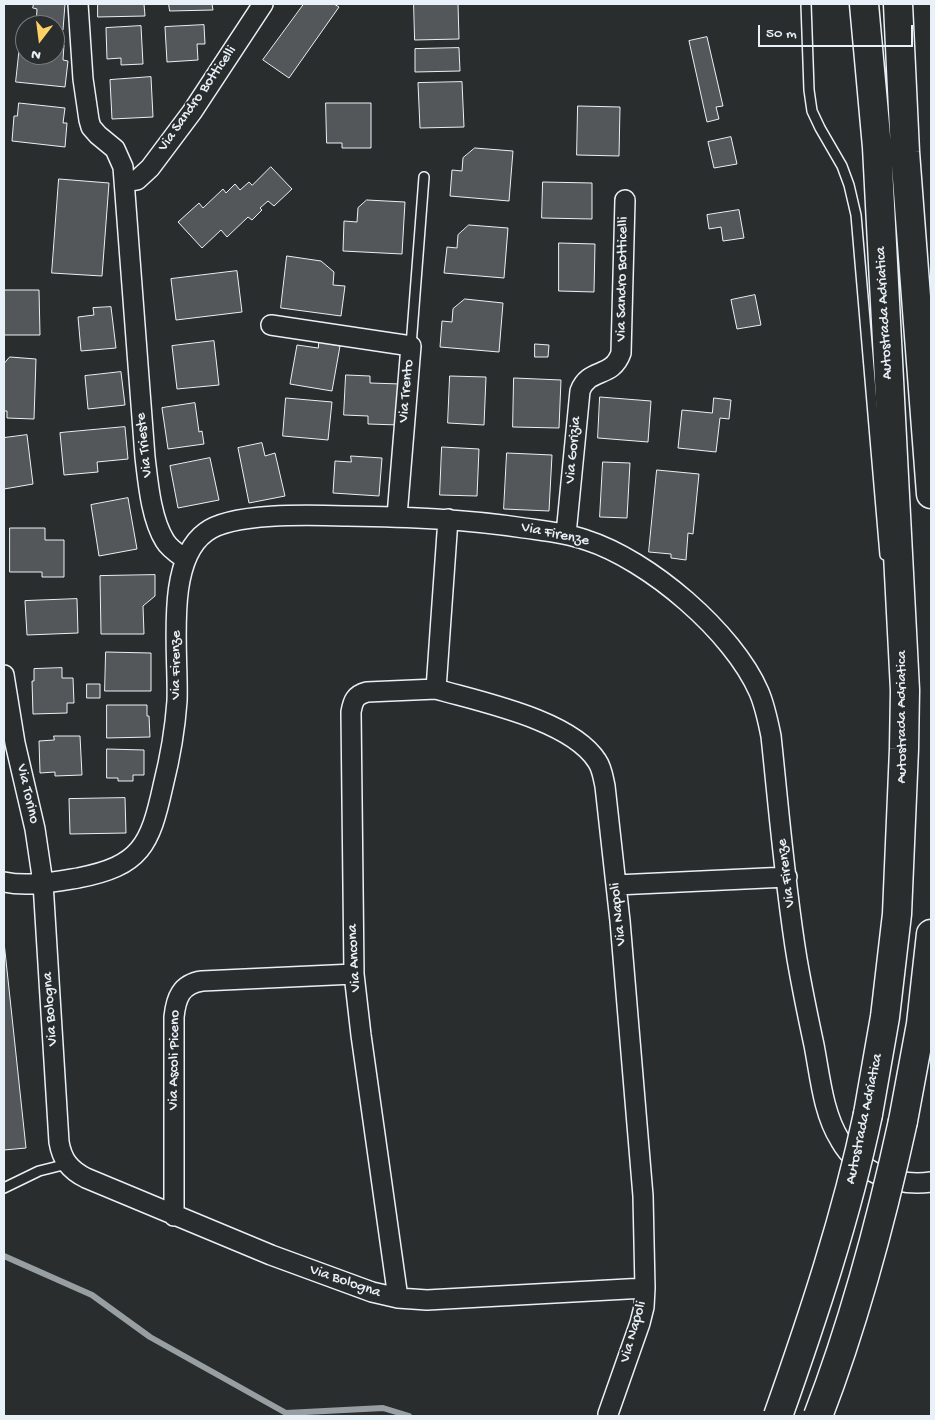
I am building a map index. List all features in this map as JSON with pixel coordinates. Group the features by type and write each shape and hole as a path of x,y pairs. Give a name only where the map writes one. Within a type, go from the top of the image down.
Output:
{"highway":[{"name":"Autostrada Adriatica","path":"778,1416 821,1293 854,1178 868,1114 885,1017 895,940 899,887 904,666 877,147 864,4"},
{"name":"Autostrada Adriatica","path":"898,4 905,152 931,494"},
{"path":"818,1416 864,1280 884,1205 903,1121 921,1024 931,934"}],"street":[{"path":"78,4 83,79 89,120 91,127 98,135 115,149 124,167 125,182"},
{"name":"Via Sandro Botticelli","path":"125,182 138,180 150,168 192,112 262,4"},
{"name":"Via Trieste","path":"125,182 145,457 155,518 165,542 185,559"},
{"name":"Via Sandro Botticelli","path":"596,375 612,368 621,353 625,200"},
{"name":"Via Trento","path":"271,325 411,346 397,516"},
{"name":"Via Gorizia","path":"566,534 580,391 586,380 596,375"},
{"name":"Via Firenze","path":"4,882 15,885 43,883 90,875 127,860 140,850 150,834 158,812 174,734 177,695 178,594 185,559 193,545 204,532 216,526 232,522 278,516 397,516 489,523 566,534 605,547 670,587 690,603 713,626 748,672 762,700 771,736 796,952 827,1109 840,1141 856,1159 876,1174 905,1182 931,1182"},
{"path":"436,689 448,519"},
{"name":"Via Torino","path":"4,675 15,743 35,829 43,883"},
{"name":"Via Napoli","path":"436,689 552,725 576,739 593,755 602,770 616,885 643,1196 645,1288 644,1306 640,1323 608,1414"},
{"name":"Via Ancona","path":"398,1298 354,974 351,712 357,696 366,692 436,689"},
{"path":"616,885 787,876"},
{"name":"Via Bologna","path":"43,883 59,1142 60,1150 67,1164 78,1175 174,1216 327,1276 372,1292 398,1298 427,1300 645,1288"},
{"name":"Via Ascoli Piceno","path":"174,1216 174,1017 176,1002 181,991 190,984 202,981 354,974"}],"lane":[{"path":"806,4 809,90 812,111 842,166 849,185 856,215 886,565"},
{"path":"411,346 424,178"},
{"path":"894,663 903,772"},
{"path":"4,1188 39,1171 67,1164"}],"building":[{"path":"34,4 65,4 64,15 37,15 37,9 33,8"},
{"path":"98,4 144,4 145,16 98,17"},
{"path":"169,4 212,4 213,10 170,11"},
{"path":"304,4 334,4 339,7 289,78 263,60"},
{"path":"414,4 458,4 459,39 415,40"},
{"path":"204,25 205,44 197,44 198,60 167,62 165,27"},
{"path":"141,26 143,64 121,65 121,58 107,59 106,28"},
{"path":"707,37 723,106 716,107 719,119 707,122 689,41"},
{"path":"459,48 460,71 415,72 415,49"},
{"path":"65,60 68,61 65,87 16,82 18,65 65,65"},
{"path":"151,77 153,117 112,119 110,80"},
{"path":"462,82 464,127 420,128 418,83"},
{"path":"19,103 65,108 63,123 67,123 65,147 12,141 14,116 17,116"},
{"path":"326,103 371,103 371,148 342,148 342,143 327,143"},
{"path":"578,106 620,107 619,156 577,155"},
{"path":"731,137 737,164 714,168 708,142"},
{"path":"475,148 513,151 509,201 450,196 452,170 462,171 463,158"},
{"path":"271,167 292,189 274,206 268,201 260,208 262,210 252,220 248,217 227,237 221,230 202,248 178,222 199,203 203,208 223,189 226,193 235,184 240,190 249,182 252,185"},
{"path":"59,179 109,183 102,276 52,273"},
{"path":"543,182 592,183 592,219 542,218"},
{"path":"367,200 405,202 402,254 343,251 344,221 357,222 358,208"},
{"path":"739,210 744,238 723,241 721,227 709,229 707,215"},
{"path":"469,225 508,228 504,278 444,273 447,247 457,248 458,235"},
{"path":"559,243 595,244 594,292 559,291"},
{"path":"287,256 321,261 334,272 333,285 345,286 341,316 281,308"},
{"path":"237,271 242,312 176,320 171,279"},
{"path":"4,290 39,290 40,335 4,335"},
{"path":"755,295 761,325 737,329 731,300"},
{"path":"465,299 503,303 499,352 440,347 442,321 452,322 453,309"},
{"path":"111,307 116,348 81,351 78,317 94,315 93,308"},
{"path":"214,341 219,385 177,389 172,346"},
{"path":"319,342 340,346 332,391 290,384 297,345 318,348"},
{"path":"535,344 549,345 548,357 535,357"},
{"path":"10,357 36,359 34,419 7,418 7,411 4,411 4,364"},
{"path":"121,372 125,405 88,409 85,376"},
{"path":"346,375 370,376 370,383 401,384 399,425 368,424 368,416 344,415"},
{"path":"450,376 486,377 484,425 448,423"},
{"path":"514,378 561,380 559,428 513,427"},
{"path":"600,397 651,401 648,442 598,438"},
{"path":"286,398 332,402 328,440 283,436"},
{"path":"714,398 731,400 729,419 720,418 716,452 678,448 682,410 712,413"},
{"path":"195,403 199,432 202,431 204,444 168,449 162,408"},
{"path":"125,427 128,459 97,462 98,472 64,475 60,433"},
{"path":"27,435 33,484 4,489 4,438"},
{"path":"262,443 265,456 275,453 285,496 249,503 238,448"},
{"path":"442,447 479,449 477,496 440,495"},
{"path":"507,453 552,455 549,511 504,509"},
{"path":"351,456 382,458 379,496 333,493 335,461 351,462"},
{"path":"210,458 219,500 178,508 170,466"},
{"path":"603,462 630,463 627,518 600,517"},
{"path":"657,470 699,474 693,534 688,533 686,560 671,558 671,554 649,552"},
{"path":"128,498 137,549 99,556 91,505"},
{"path":"10,528 45,528 45,540 64,540 64,577 42,577 42,572 10,572"},
{"path":"155,575 155,596 143,606 144,634 101,634 100,576"},
{"path":"77,599 78,633 27,635 25,601"},
{"path":"106,652 151,653 151,691 105,691"},
{"path":"62,668 62,678 73,678 74,703 67,703 67,713 33,714 32,681 34,681 34,669"},
{"path":"87,684 100,684 100,698 87,698"},
{"path":"107,705 147,705 150,737 107,738"},
{"path":"54,736 80,736 82,775 55,776 55,772 40,773 39,741 54,740"},
{"path":"107,749 144,750 144,775 133,775 133,781 118,781 118,778 107,778"},
{"path":"125,798 126,833 70,834 69,799"},
{"path":"4,942 26,1148 4,1150"}],"waterway":[{"path":"4,1256 92,1295 150,1337 286,1413 383,1408 409,1416"}]}
